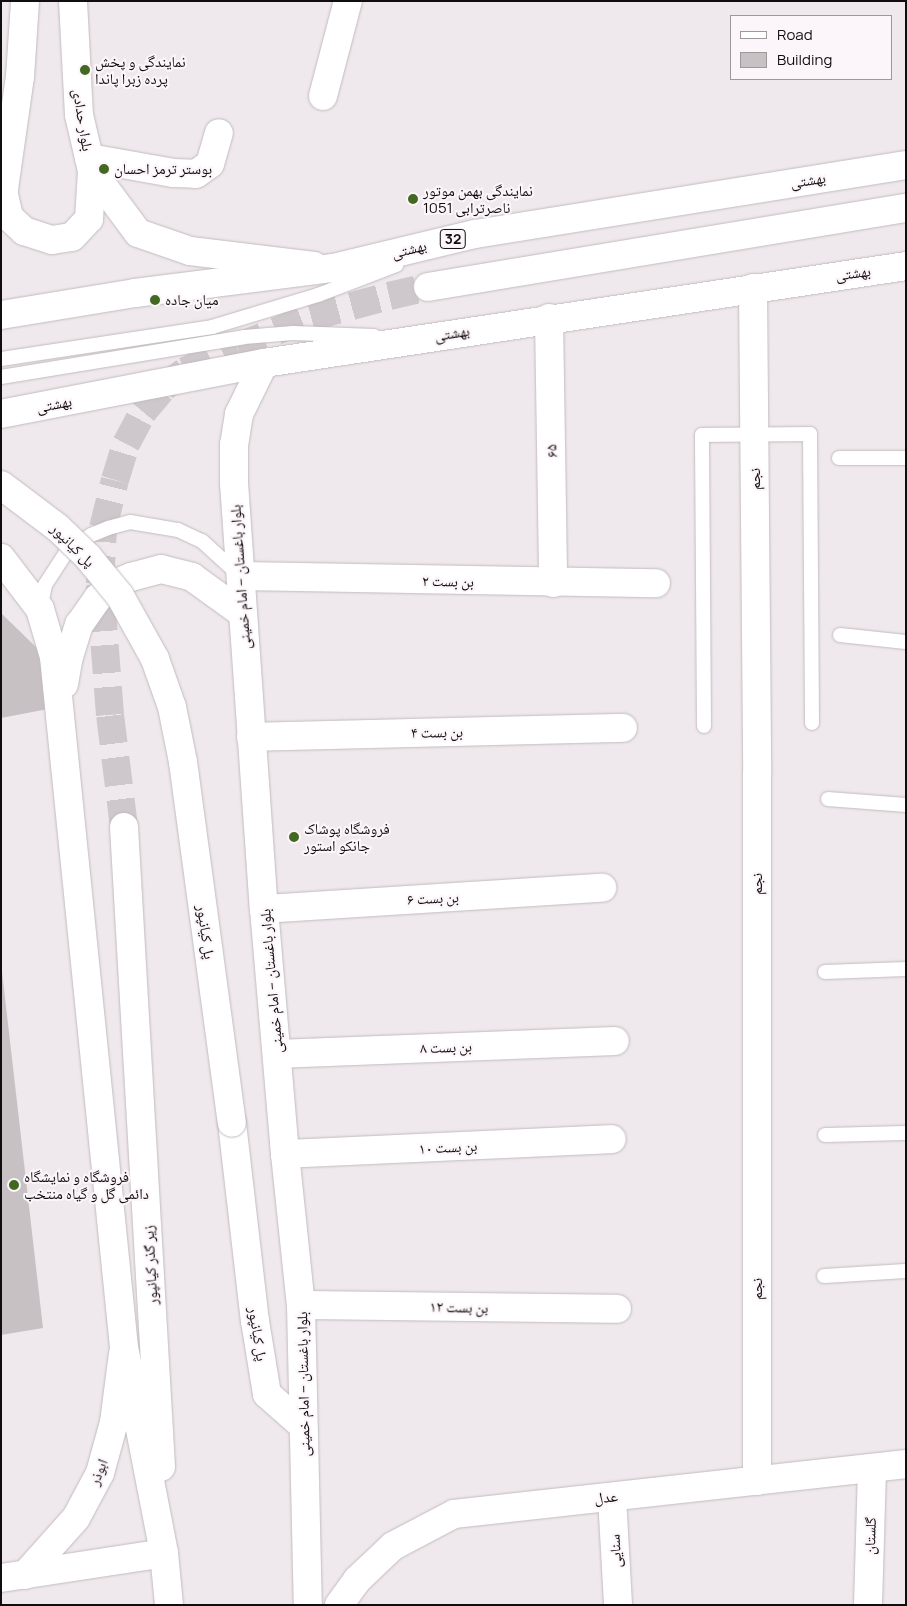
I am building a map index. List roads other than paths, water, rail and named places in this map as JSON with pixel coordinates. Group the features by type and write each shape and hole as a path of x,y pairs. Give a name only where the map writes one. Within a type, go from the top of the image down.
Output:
{"main road":[{"path":"25,1 20,77 2,202 8,217 24,231 52,240 72,237 89,219 90,164 173,174 196,174 210,164 219,133"},
{"name":"بلوار حدادی","path":"73,1 79,115 90,164 138,233 190,251 333,268"},
{"path":"323,96 348,1"},
{"name":"بهشتی","path":"1,315 135,293 333,268 476,234 906,165"},
{"path":"428,287 906,208"},
{"name":"بهشتى","path":"1,414 264,363 549,318 906,266"},
{"name":"نجم","path":"753,288 757,1480"},
{"name":"۶۵","path":"549,318 553,583"},
{"name":"بلوار باغستان -- امام خمینی","path":"264,363 239,414 234,444 234,483 264,908 285,1154 301,1305 308,1605"},
{"name":"پل کیانپور","path":"1,485 58,528 88,557 120,596 155,659 172,707 183,762 232,1123 255,1322 268,1394 303,1426"},
{"path":"1,558 40,609 54,657 124,1347 164,1553 169,1605"},
{"path":"60,711 69,656 79,625 98,598 112,585 131,577 161,569 192,577 242,613"},
{"name":"بن بست ۲","path":"241,576 553,583 656,583"},
{"name":"بن بست ۴","path":"251,737 623,728"},
{"name":"زیر گذر کیانپور","path":"124,827 158,1399 164,1553"},
{"name":"بن بست ۶","path":"264,908 602,888"},
{"name":"بن بست ۸","path":"277,1054 616,1041"},
{"name":"بن بست ۱۰","path":"285,1154 612,1139"},
{"name":"بن بست ۱۲","path":"301,1305 617,1309"},
{"name":"ابوذر","path":"13,1576 76,1518 100,1473 114,1422 124,1347"},
{"name":"عدل","path":"339,1605 357,1580 393,1546 454,1514 906,1464"},
{"name":"گلستان","path":"868,1605 872,1468"},
{"name":"سنایی","path":"612,1497 618,1605"},
{"name":"ابوذر","path":"13,1576 164,1553"}],"lane":[{"path":"1,360 212,327 318,295 476,234"},
{"path":"1,377 244,337 303,333 412,339"},
{"path":"704,726 702,435 810,434 812,723"},
{"path":"839,458 906,458"},
{"path":"40,609 45,585 65,554 91,535 130,522 178,530 202,541 241,576"},
{"path":"840,635 906,642"},
{"path":"828,800 906,805"},
{"path":"825,972 906,969"},
{"path":"825,1135 906,1133"},
{"path":"824,1276 906,1271"}],"tunnel":[{"path":"124,827 110,715 100,584 103,528 126,444 143,412 164,387 185,371 237,347 311,317 428,287"}],"place":[{"name":"نمایندگی و پخش پرده زبرا پاندا","path":"85,70"},
{"name":"بوستر ترمز احسان","path":"104,169"},
{"name":"نمایندگی بهمن موتور ناصرترابی 1051","path":"413,199"},
{"name":"میان جاده","path":"155,300"},
{"name":"فروشگاه پوشاک جانکو استور","path":"294,837"},
{"name":"فروشگاه و نمایشگاه دائمی گل و گیاه منتخب","path":"14,1185"}]}
